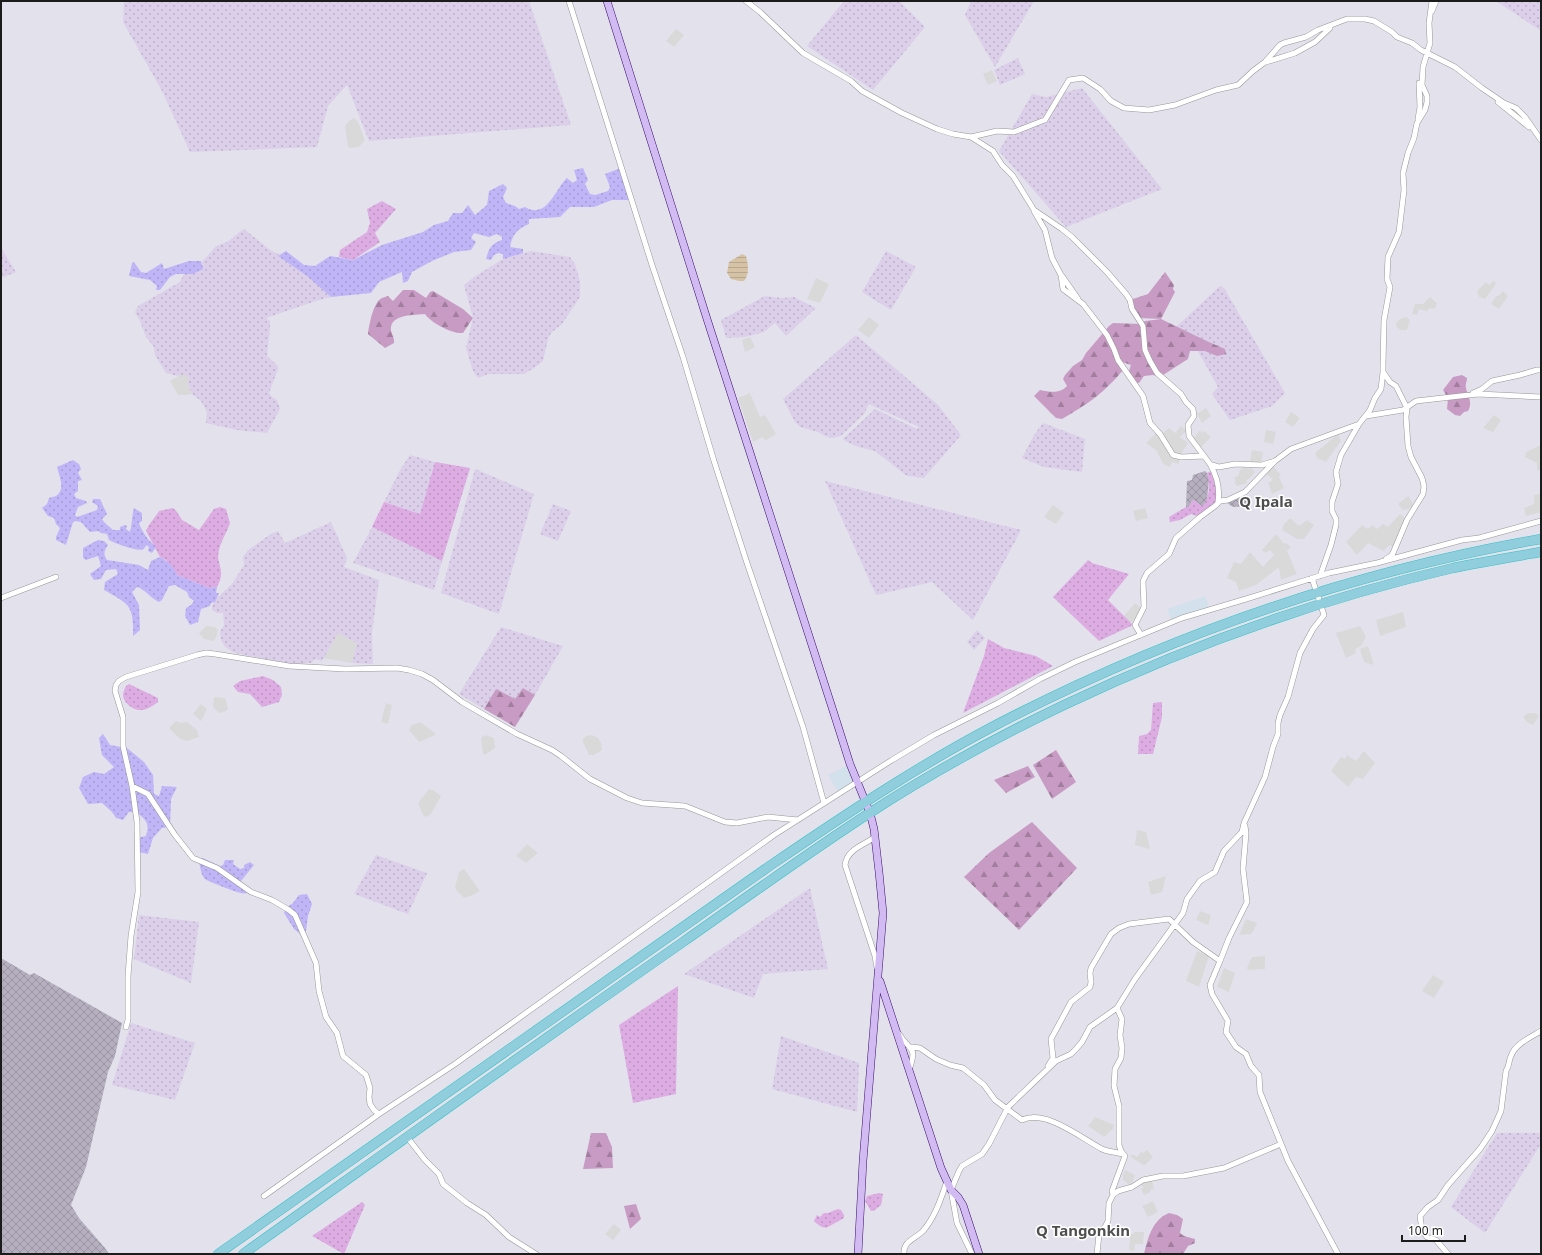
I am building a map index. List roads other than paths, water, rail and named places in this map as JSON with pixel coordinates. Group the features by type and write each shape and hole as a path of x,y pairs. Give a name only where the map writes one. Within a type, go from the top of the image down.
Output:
{"highway":[{"path":"218,1254 771,865 865,802 930,762 993,727 1119,666 1248,616 1317,593 1483,549 1541,539"},
{"path":"243,1254 585,1010 797,862 870,813 934,773 1006,734 1116,681 1216,641 1321,604 1454,568 1541,552"}],"street":[{"path":"568,1 683,357 714,461 746,560 803,727 824,803"},
{"path":"607,1 843,743 870,813 875,838 883,913 862,1161 858,1254"},
{"path":"746,1 803,53 851,81 862,91 902,113 938,129 971,137 993,151 1013,176 1045,230 1052,258 1061,275 1107,335 1118,360 1143,396 1150,424 1160,434 1169,450 1176,456 1204,456"},
{"path":"1417,123 1428,102 1427,96 1423,89 1423,67 1430,43 1430,16 1432,1"},
{"path":"1430,16 1436,1"},
{"path":"971,137 997,131 1014,132 1045,120 1069,80 1083,78 1100,89 1111,101 1124,108 1149,110 1175,105 1216,90 1238,86 1253,71 1265,62 1280,45 1306,37 1318,30 1347,19 1357,18 1374,21 1388,29 1397,38 1412,43 1421,50 1455,67 1504,103 1516,108 1525,117 1541,140"},
{"path":"1265,62 1295,53 1315,42 1334,24"},
{"path":"1320,576 1331,545 1336,524 1336,519 1332,511 1332,502 1338,484 1336,472 1341,455 1381,389 1383,372 1384,320 1390,288 1387,279 1388,257 1399,232 1404,190 1403,173 1417,123 1420,107 1420,77 1423,73"},
{"path":"1034,210 1072,237 1107,272 1126,294 1130,300 1132,309 1143,326 1145,350 1150,361 1157,373 1182,394 1194,412 1194,416 1188,425 1189,436 1210,464 1216,477 1219,495 1218,502 1176,538 1169,554 1145,577 1143,581 1144,608 1135,625 1141,635"},
{"path":"1469,395 1492,382 1541,370"},
{"path":"1383,372 1390,382 1396,386 1407,408 1406,417 1408,446 1411,457 1422,478 1423,494 1407,520 1393,553 1384,560"},
{"path":"1366,416 1395,412 1407,408 1416,401 1478,394 1541,398"},
{"path":"1218,502 1228,500 1245,492 1275,461 1291,449 1359,424"},
{"path":"1210,464 1219,466 1235,464 1262,465 1275,461"},
{"path":"264,1196 379,1114 455,1064 774,835 934,735 1075,662 1182,618 1312,578 1462,540 1478,538 1541,521"},
{"path":"1,598 56,577"},
{"path":"951,1190 954,1180 962,1166 976,1159 989,1144 1007,1110 1045,1070 1056,1061 1071,1054 1082,1042 1090,1027 1117,1008 1135,979 1183,913 1187,899 1200,881 1214,872 1224,851 1242,832 1244,823 1265,777 1278,734 1280,715 1288,697 1300,653 1312,629 1324,616 1312,578"},
{"path":"126,1028 128,1020 128,976 131,936 138,892 137,822 132,786 123,746 123,717 115,691 116,685 119,681 126,677 197,655 215,654 289,666 345,669 397,668 409,670 422,674 433,680 462,702 518,734 552,750 590,779 642,804 685,806 725,822 737,823 768,817 798,820"},
{"path":"132,786 148,794 174,836 193,858 217,868 251,892 272,900 289,910 294,915 316,963 319,991 326,1017 336,1033 343,1056 366,1075 370,1088 370,1104 379,1114"},
{"path":"1244,823 1246,833 1243,869 1247,902 1229,938 1210,986 1212,994 1228,1021 1226,1032 1236,1047 1246,1054 1251,1066 1259,1075 1260,1092 1281,1144 1294,1173 1338,1254"},
{"path":"875,838 854,849 849,854 845,864 875,956 878,977 941,1168 951,1190 957,1223 972,1254"},
{"path":"1045,1070 1053,1058 1051,1039 1071,1002 1090,987 1090,973 1092,968 1111,934 1119,928 1129,924 1165,918 1169,919 1193,942 1220,961"},
{"path":"1113,1195 1112,1191 1125,1160 1125,1156 1119,1145 1119,1106 1114,1086 1115,1069 1121,1058 1122,1048 1120,1035 1122,1019 1117,1008"},
{"path":"894,1024 902,1038 912,1047 914,1053 914,1058 909,1070"},
{"path":"1448,1254 1436,1240 1426,1237 1422,1230 1420,1216 1428,1207 1438,1200 1448,1185 1480,1148 1492,1131 1501,1111 1506,1071 1510,1066 1511,1055 1515,1049 1526,1040 1541,1031"},
{"path":"912,1047 920,1048 936,1059 950,1065 963,1068 984,1085 995,1100 1022,1120 1036,1117 1057,1123 1103,1149 1123,1154"},
{"path":"407,1137 425,1160 439,1174 444,1184 466,1203 486,1216 509,1237 536,1254"},
{"path":"1097,1254 1098,1238 1108,1221 1109,1203 1113,1195 1118,1191 1143,1180 1163,1176 1183,1176 1224,1168 1281,1144"},
{"path":"904,1254 905,1246 909,1241 922,1232 939,1206 947,1181"},
{"path":"951,1190 963,1206 978,1254"}],"district":[{"name":"Q Ipala","path":"1266,501"},
{"name":"Q Tangonkin","path":"1083,1230"}]}
